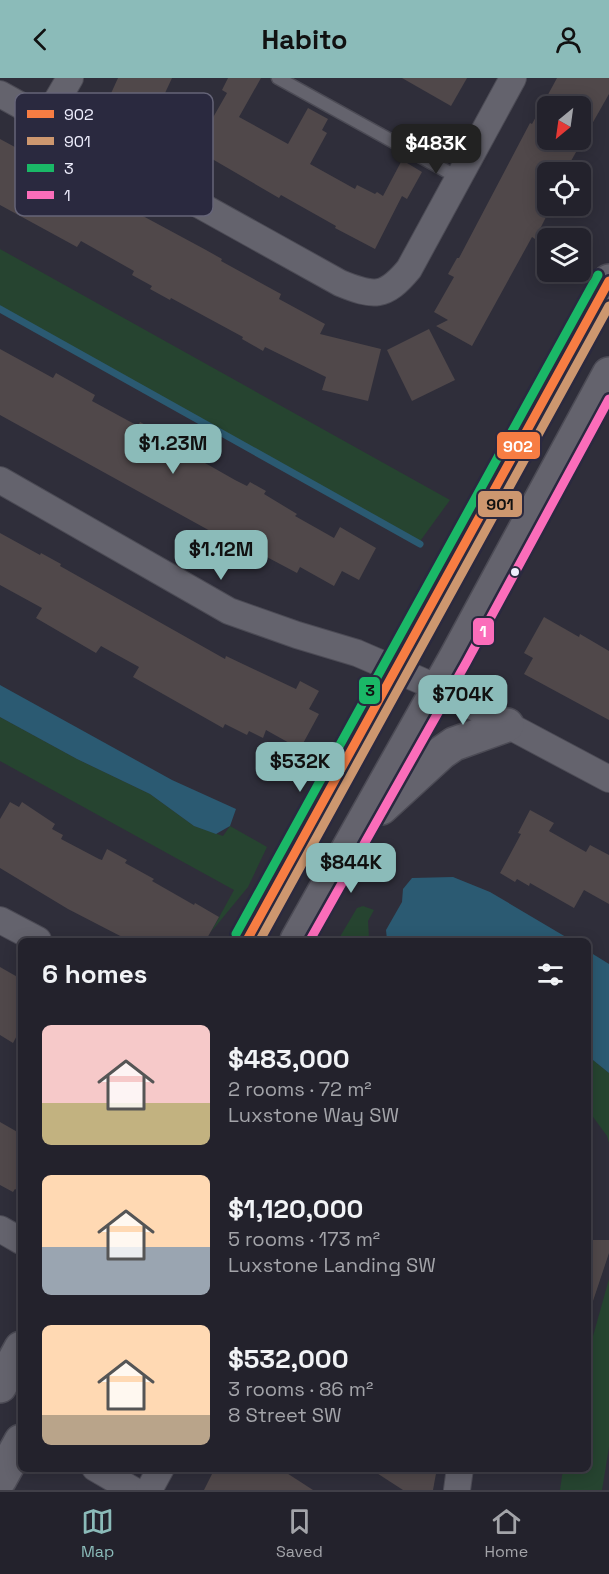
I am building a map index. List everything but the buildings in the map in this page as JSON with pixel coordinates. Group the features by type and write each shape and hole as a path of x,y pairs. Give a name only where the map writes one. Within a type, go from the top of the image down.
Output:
{"main road":[{"path":"248,938 609,281"},
{"path":"298,938 438,688 609,374"},
{"path":"359,827 454,744 507,725"},
{"path":"0,1386 18,1353"},
{"path":"0,1479 18,1446"}],"street":[{"path":"60,93 69,78"},
{"path":"213,212 340,283 361,292 380,293 396,285 410,269 513,78"},
{"path":"0,94 15,102"},
{"path":"0,480 229,611 357,653 438,688 609,779"},
{"path":"0,920 34,938"},
{"path":"0,1229 18,1238"},
{"path":"102,1472 133,1490"},
{"path":"149,1490 159,1472"},
{"path":"457,1490 459,1472"}],"lane":[{"path":"279,78 459,178"}],"green space":[{"path":"0,249 450,500 418,544 0,310"},
{"path":"0,717 77,759 150,794 194,826 223,836 230,826 267,847 248,887 211,932 234,890 0,761"},
{"path":"363,906 374,910 368,921 369,938 339,938 357,908"},
{"path":"591,1058 609,1073 609,1143 607,1136 591,1114"},
{"path":"609,1279 609,1447 602,1490 560,1490 563,1472 591,1472 591,1343"}],"water":[{"path":"0,685 172,780 236,809 230,826 216,834 194,826 150,794 77,759 0,717"},
{"path":"453,877 490,892 568,938 387,938 386,930 402,902 403,889 412,878"},
{"path":"591,953 609,964 609,1073 591,1058"}],"waterway":[{"path":"0,309 420,544"}],"transit line":[{"name":"3","path":"236,934 598,275"},
{"name":"902","path":"248,938 609,281"},
{"name":"901","path":"261,938 609,306"},
{"name":"1","path":"311,938 466,663 609,399"}]}
